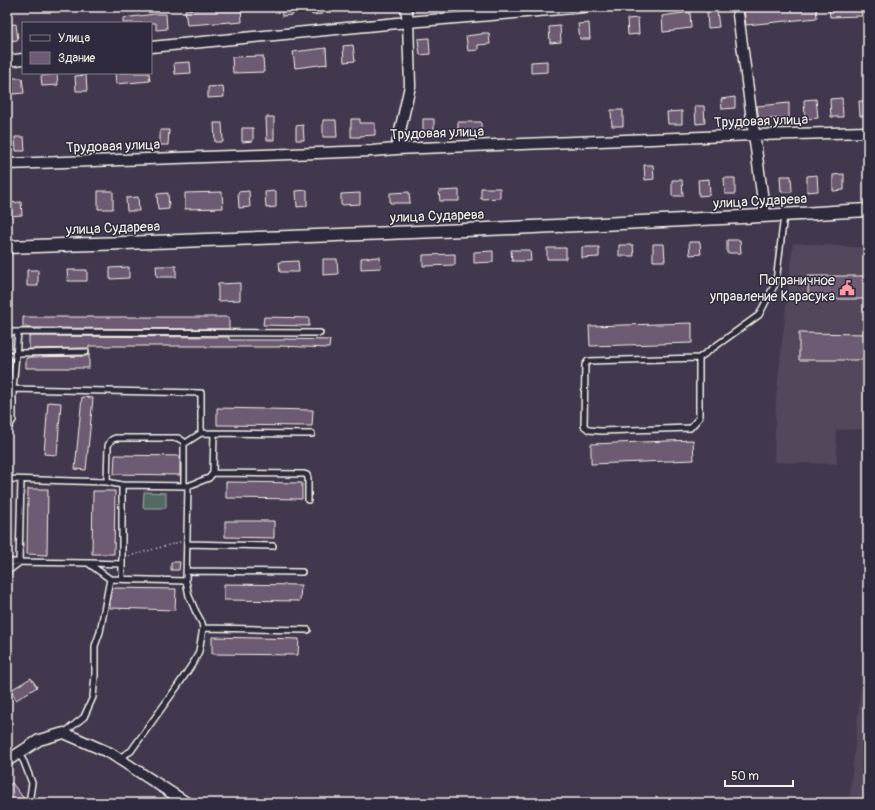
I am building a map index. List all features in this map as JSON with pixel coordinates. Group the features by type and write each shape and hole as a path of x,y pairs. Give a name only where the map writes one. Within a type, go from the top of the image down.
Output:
{"street":[{"path":"396,149 410,86 408,22 406,7"},
{"path":"152,47 408,22 584,7"},
{"path":"737,7 765,216"},
{"path":"7,61 22,59"},
{"name":"Трудовая улица","path":"7,164 754,135 868,132"},
{"name":"улица Сударева","path":"7,247 711,219 868,210"},
{"path":"7,761 39,740 64,733 119,758 187,803"}],"lane":[{"path":"699,358 699,418 690,428 601,431 589,430 584,426 585,365 588,361 699,358 759,316 776,282 784,215"},
{"path":"7,332 320,333"},
{"path":"7,427 13,420 13,389 18,332"},
{"path":"7,357 17,353 86,352"},
{"path":"7,389 201,393 201,433"},
{"path":"184,444 201,433 312,434"},
{"path":"7,479 107,482 122,485 186,486 209,478 213,473 214,433"},
{"path":"107,482 108,446 112,439 178,438 184,441 187,542 186,581 194,610 201,619 203,628 201,643 195,660 131,751 119,758"},
{"path":"213,473 304,474 307,475 308,478 308,500"},
{"path":"20,562 21,480"},
{"path":"122,485 122,579"},
{"path":"187,542 273,546"},
{"path":"7,562 88,563 122,561"},
{"path":"7,572 20,562"},
{"path":"88,563 110,579 186,581"},
{"path":"187,570 302,572"},
{"path":"64,733 84,717 93,697 95,675 94,646 100,632 110,579"},
{"path":"203,628 308,630"},
{"path":"19,754 24,762 32,784 29,803"}],"path":[{"path":"122,561 187,542"}],"shaded area":[{"path":"793,243 868,248 868,429 836,430 837,464 774,462 776,398"},
{"path":"868,617 868,803 849,803"}],"green space":[{"path":"144,492 166,493 166,508 143,508"}],"building":[{"path":"216,7 241,7 242,22 187,25 185,10"},
{"path":"281,7 292,7 293,15 282,16"},
{"path":"311,7 322,7 322,14 312,15"},
{"path":"816,7 817,18 746,25 744,9"},
{"path":"829,7 861,7 862,16 830,17"},
{"path":"717,11 719,27 708,28 707,12"},
{"path":"690,12 691,28 663,32 662,16"},
{"path":"166,14 167,29 156,30 156,23 152,22 123,22 123,18"},
{"path":"638,18 639,34 628,35 627,19"},
{"path":"589,23 590,39 580,39 578,24"},
{"path":"16,24 18,40 7,41 7,25"},
{"path":"560,26 561,42 550,43 549,27"},
{"path":"489,33 490,44 478,45 478,50 468,51 466,36"},
{"path":"429,38 430,54 420,55 418,39"},
{"path":"353,45 355,61 344,62 343,46"},
{"path":"326,48 327,64 295,68 293,52"},
{"path":"263,56 264,72 233,73 232,57"},
{"path":"547,61 547,72 531,73 531,62"},
{"path":"190,62 191,73 175,74 174,63"},
{"path":"57,74 58,85 42,86 41,76"},
{"path":"115,74 149,74 150,81 116,84"},
{"path":"86,75 87,91 76,91 75,76"},
{"path":"12,78 22,78 24,93 13,94"},
{"path":"223,86 224,97 208,98 208,87"},
{"path":"735,97 735,108 722,109 721,99"},
{"path":"842,98 843,117 831,117 830,99"},
{"path":"816,99 818,118 805,119 804,100"},
{"path":"859,101 868,101 868,116 860,116"},
{"path":"789,103 789,118 766,119 766,121 759,121 757,106"},
{"path":"695,106 704,106 705,123 696,124"},
{"path":"611,110 623,110 623,126 612,126"},
{"path":"682,111 682,124 668,124 667,112"},
{"path":"266,117 274,117 274,140 267,140"},
{"path":"351,119 360,119 360,123 375,123 375,135 351,137"},
{"path":"423,119 434,119 434,136 423,135"},
{"path":"323,120 336,120 337,137 323,137"},
{"path":"458,122 481,122 481,133 458,133"},
{"path":"214,123 222,123 223,142 215,142"},
{"path":"303,125 304,140 296,140 296,126"},
{"path":"242,128 253,128 253,141 242,142"},
{"path":"160,130 169,130 168,145 160,145"},
{"path":"15,137 24,137 25,151 16,151"},
{"path":"644,165 653,165 654,179 645,180"},
{"path":"844,174 844,190 833,191 833,175"},
{"path":"817,175 818,191 807,192 807,176"},
{"path":"780,176 791,176 792,192 781,192"},
{"path":"724,178 735,178 735,194 725,194"},
{"path":"709,179 710,195 699,196 698,180"},
{"path":"672,180 682,180 683,196 672,196"},
{"path":"481,188 500,188 500,198 481,199"},
{"path":"307,190 307,206 297,207 296,191"},
{"path":"459,190 459,201 440,201 439,191"},
{"path":"98,191 113,191 113,209 98,209"},
{"path":"249,191 250,207 239,208 238,192"},
{"path":"276,191 276,207 266,208 265,192"},
{"path":"222,192 223,208 185,209 185,193"},
{"path":"409,192 410,203 390,203 390,193"},
{"path":"168,193 169,209 158,210 157,194"},
{"path":"360,193 360,204 341,205 341,194"},
{"path":"138,197 139,211 127,211 126,198"},
{"path":"21,202 22,215 10,216 9,203"},
{"path":"727,240 740,240 741,253 727,253"},
{"path":"689,242 700,242 701,254 690,255"},
{"path":"653,244 664,244 665,261 653,261"},
{"path":"619,245 633,245 634,256 619,256"},
{"path":"582,247 599,247 599,257 582,258"},
{"path":"547,248 566,248 566,259 547,259"},
{"path":"511,250 530,250 531,261 512,261"},
{"path":"493,251 493,262 474,263 474,252"},
{"path":"455,254 455,265 423,266 423,255"},
{"path":"380,257 381,268 361,269 361,258"},
{"path":"323,259 337,259 338,274 323,275"},
{"path":"298,261 299,272 280,272 279,262"},
{"path":"156,266 176,266 176,277 157,277"},
{"path":"129,267 129,278 110,279 110,268"},
{"path":"27,270 38,270 38,286 27,286"},
{"path":"67,270 87,270 87,281 68,281"},
{"path":"808,276 868,276 868,299 808,299"},
{"path":"240,283 240,300 218,301 218,284"},
{"path":"23,317 229,317 229,329 29,328 23,327"},
{"path":"264,317 309,318 309,326 263,325"},
{"path":"692,323 692,343 590,346 589,326"},
{"path":"799,333 868,334 868,360 799,360"},
{"path":"29,336 229,337 229,340 330,340 329,348 280,346 89,346 89,350 86,348 29,349"},
{"path":"89,354 89,368 26,368 26,358 29,357 86,356"},
{"path":"82,397 93,398 86,470 75,469"},
{"path":"48,402 61,403 57,455 44,454"},
{"path":"217,408 313,410 312,426 217,425"},
{"path":"693,440 694,460 591,464 591,444"},
{"path":"115,455 180,456 180,475 114,474"},
{"path":"226,482 302,483 302,499 226,498"},
{"path":"28,489 48,489 47,555 27,554"},
{"path":"93,491 115,491 114,554 92,554"},
{"path":"225,521 274,521 274,538 225,537"},
{"path":"171,562 180,562 179,570 171,570"},
{"path":"224,584 301,585 300,601 224,600"},
{"path":"112,588 176,589 175,610 110,608"},
{"path":"212,637 299,639 298,655 212,654"},
{"path":"31,678 37,687 16,700 11,690"},
{"path":"12,783 25,800 25,803 10,803 7,799 7,787"}],"place":[{"name":"Пограничное управление Карасука","path":"847,288"}]}
